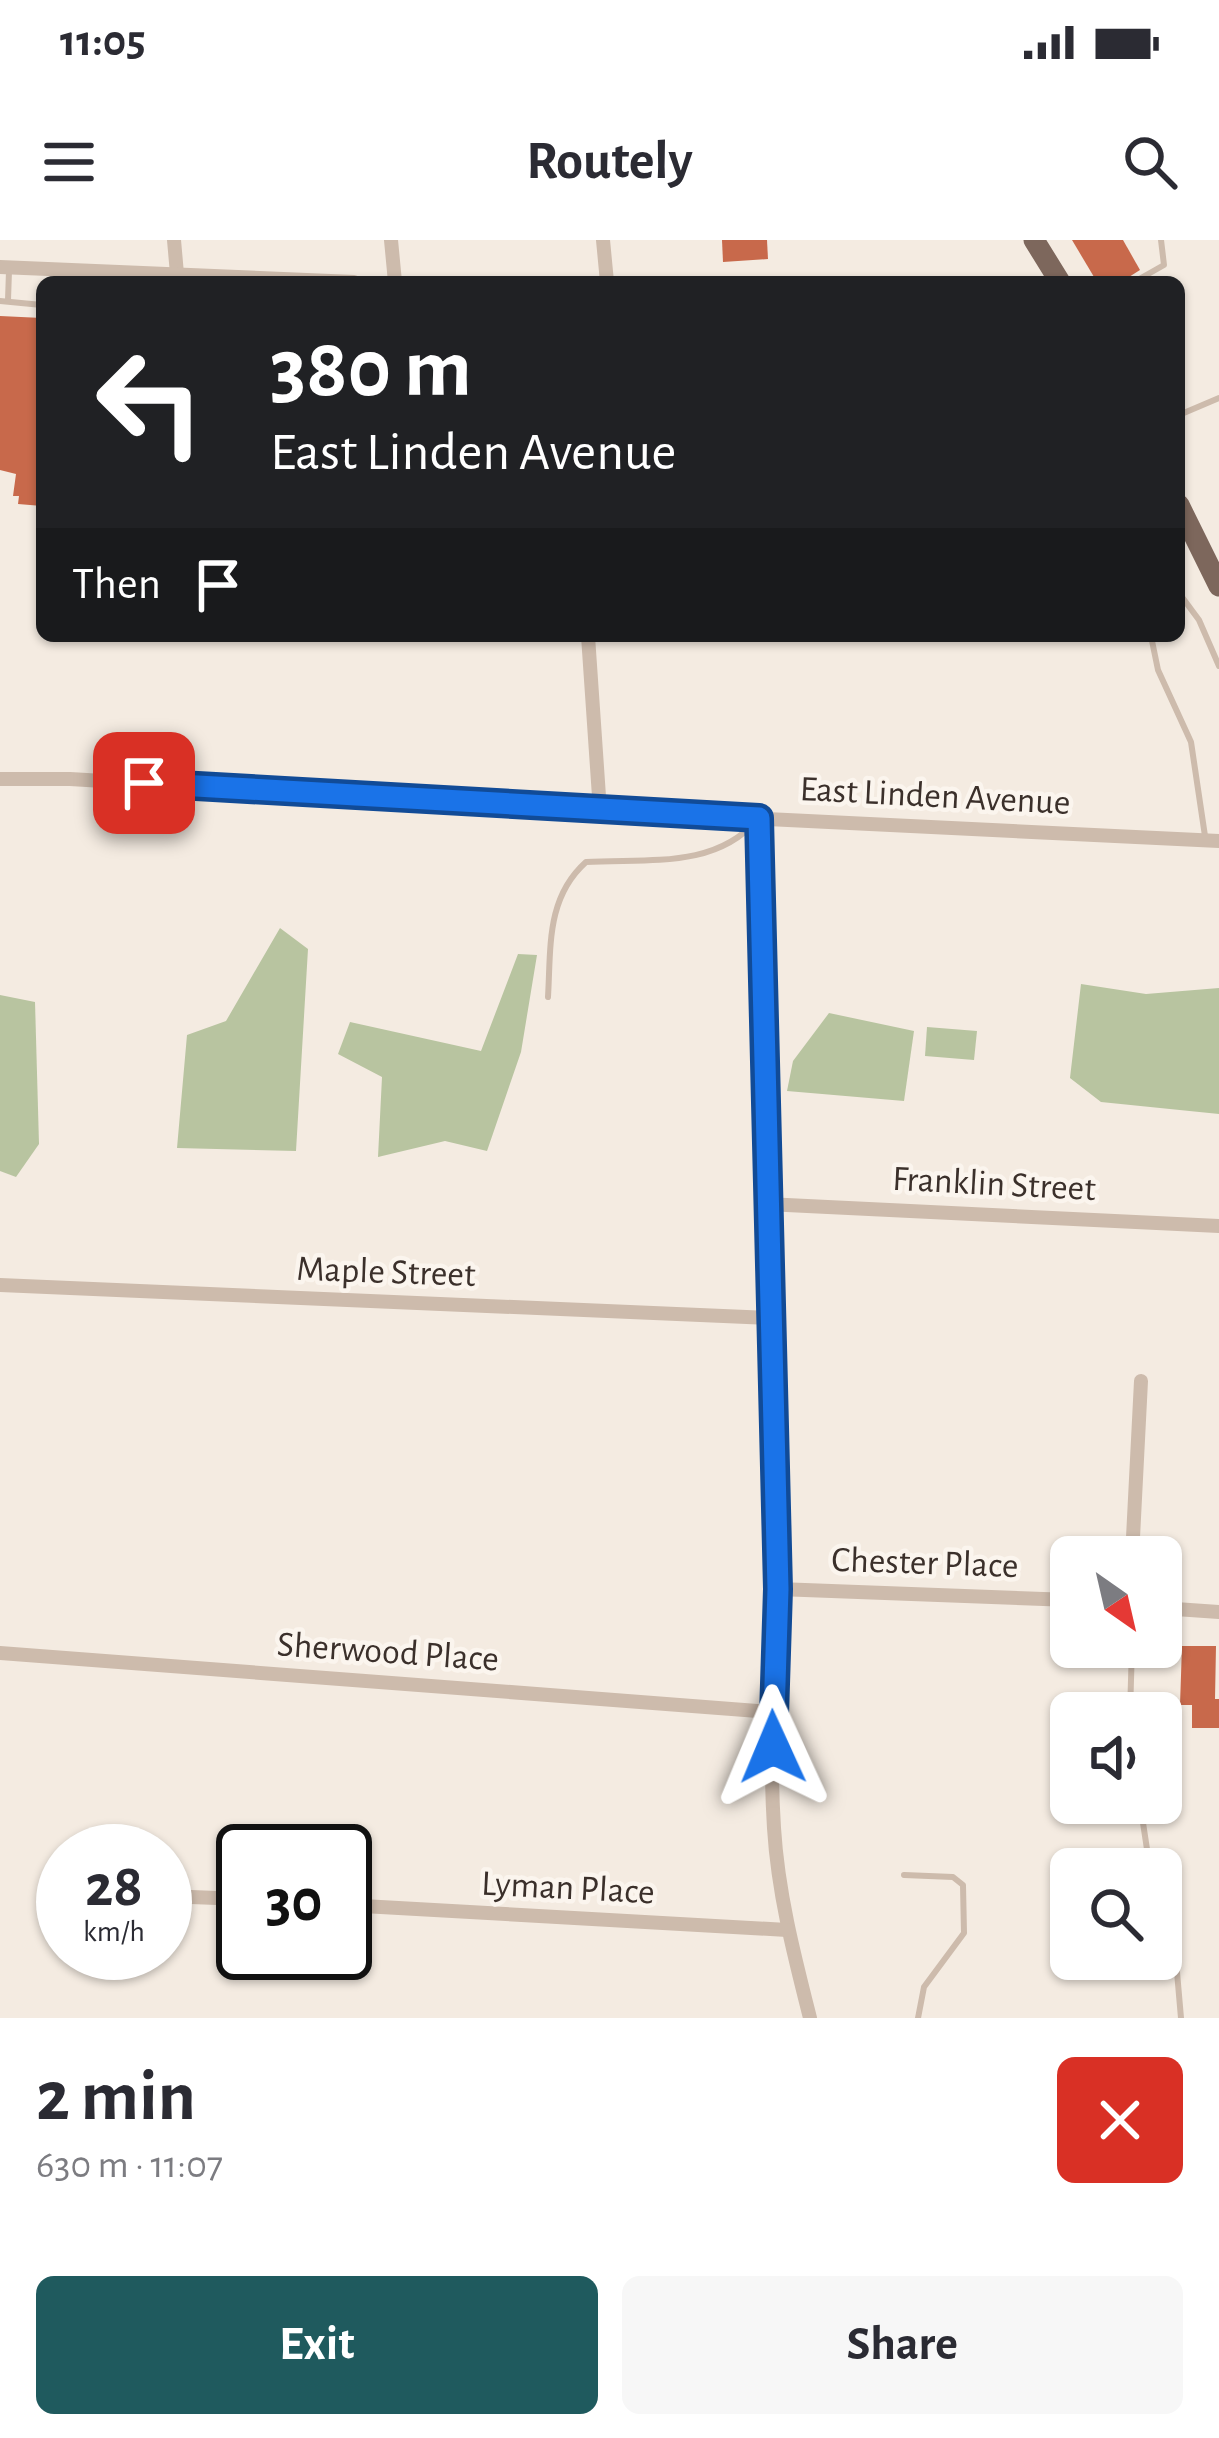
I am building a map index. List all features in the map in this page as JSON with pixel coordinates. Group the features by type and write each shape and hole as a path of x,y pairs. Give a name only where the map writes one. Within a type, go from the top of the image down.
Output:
{"main road":[{"path":"1034,240 1056,276"},
{"path":"1185,517 1219,586"}],"street":[{"path":"174,240 177,274"},
{"path":"391,240 394,276"},
{"path":"603,240 606,276"},
{"path":"4,267 99,276 221,276"},
{"path":"588,642 600,811"},
{"name":"East Linden Avenue","path":"0,779 70,778 600,811 1212,840"},
{"path":"759,818 778,1589 771,1712 774,1828 788,1930 810,2018"},
{"name":"Franklin Street","path":"766,1204 1219,1226"},
{"name":"Maple Street","path":"0,1285 769,1318"},
{"path":"1133,1536 1141,1381"},
{"name":"Chester Place","path":"778,1589 1050,1599"},
{"path":"1182,1609 1219,1612"},
{"name":"Sherwood Place","path":"0,1653 771,1712"},
{"name":"Lyman Place","path":"372,1907 788,1930"}],"lane":[{"path":"1144,276 1163,265 1161,240"},
{"path":"4,267 4,301 36,304"},
{"path":"1185,412 1219,398"},
{"path":"1185,600 1219,666"},
{"path":"1152,642 1158,670 1191,742 1212,840"},
{"path":"548,998 553,912 567,878 586,862 683,860 732,841 759,818"},
{"path":"904,1875 953,1877 962,1885 964,1933 924,1987 918,2018"},
{"path":"1178,1980 1181,2018"}],"green space":[{"path":"280,928 308,949 296,1151 177,1148 187,1035 226,1021"},
{"path":"518,954 537,955 521,1052 487,1151 445,1141 378,1157 382,1077 338,1054 350,1022 481,1051"},
{"path":"1081,984 1146,994 1219,988 1219,1114 1101,1102 1070,1078"},
{"path":"0,995 35,1002 39,1144 16,1177 0,1171"},
{"path":"829,1013 914,1031 904,1101 787,1091 793,1061"},
{"path":"927,1027 977,1031 974,1060 925,1056"}],"building":[{"path":"722,240 767,240 768,259 723,262"},
{"path":"1072,240 1123,240 1140,270 1130,276 1093,276"},
{"path":"0,316 36,318 36,506 18,504 19,496 13,496 16,474 0,470"},
{"path":"1182,1646 1216,1646 1219,1728 1192,1728 1192,1705 1182,1705"}],"route":[{"path":"144,783 759,818 778,1589 773,1747"}]}
